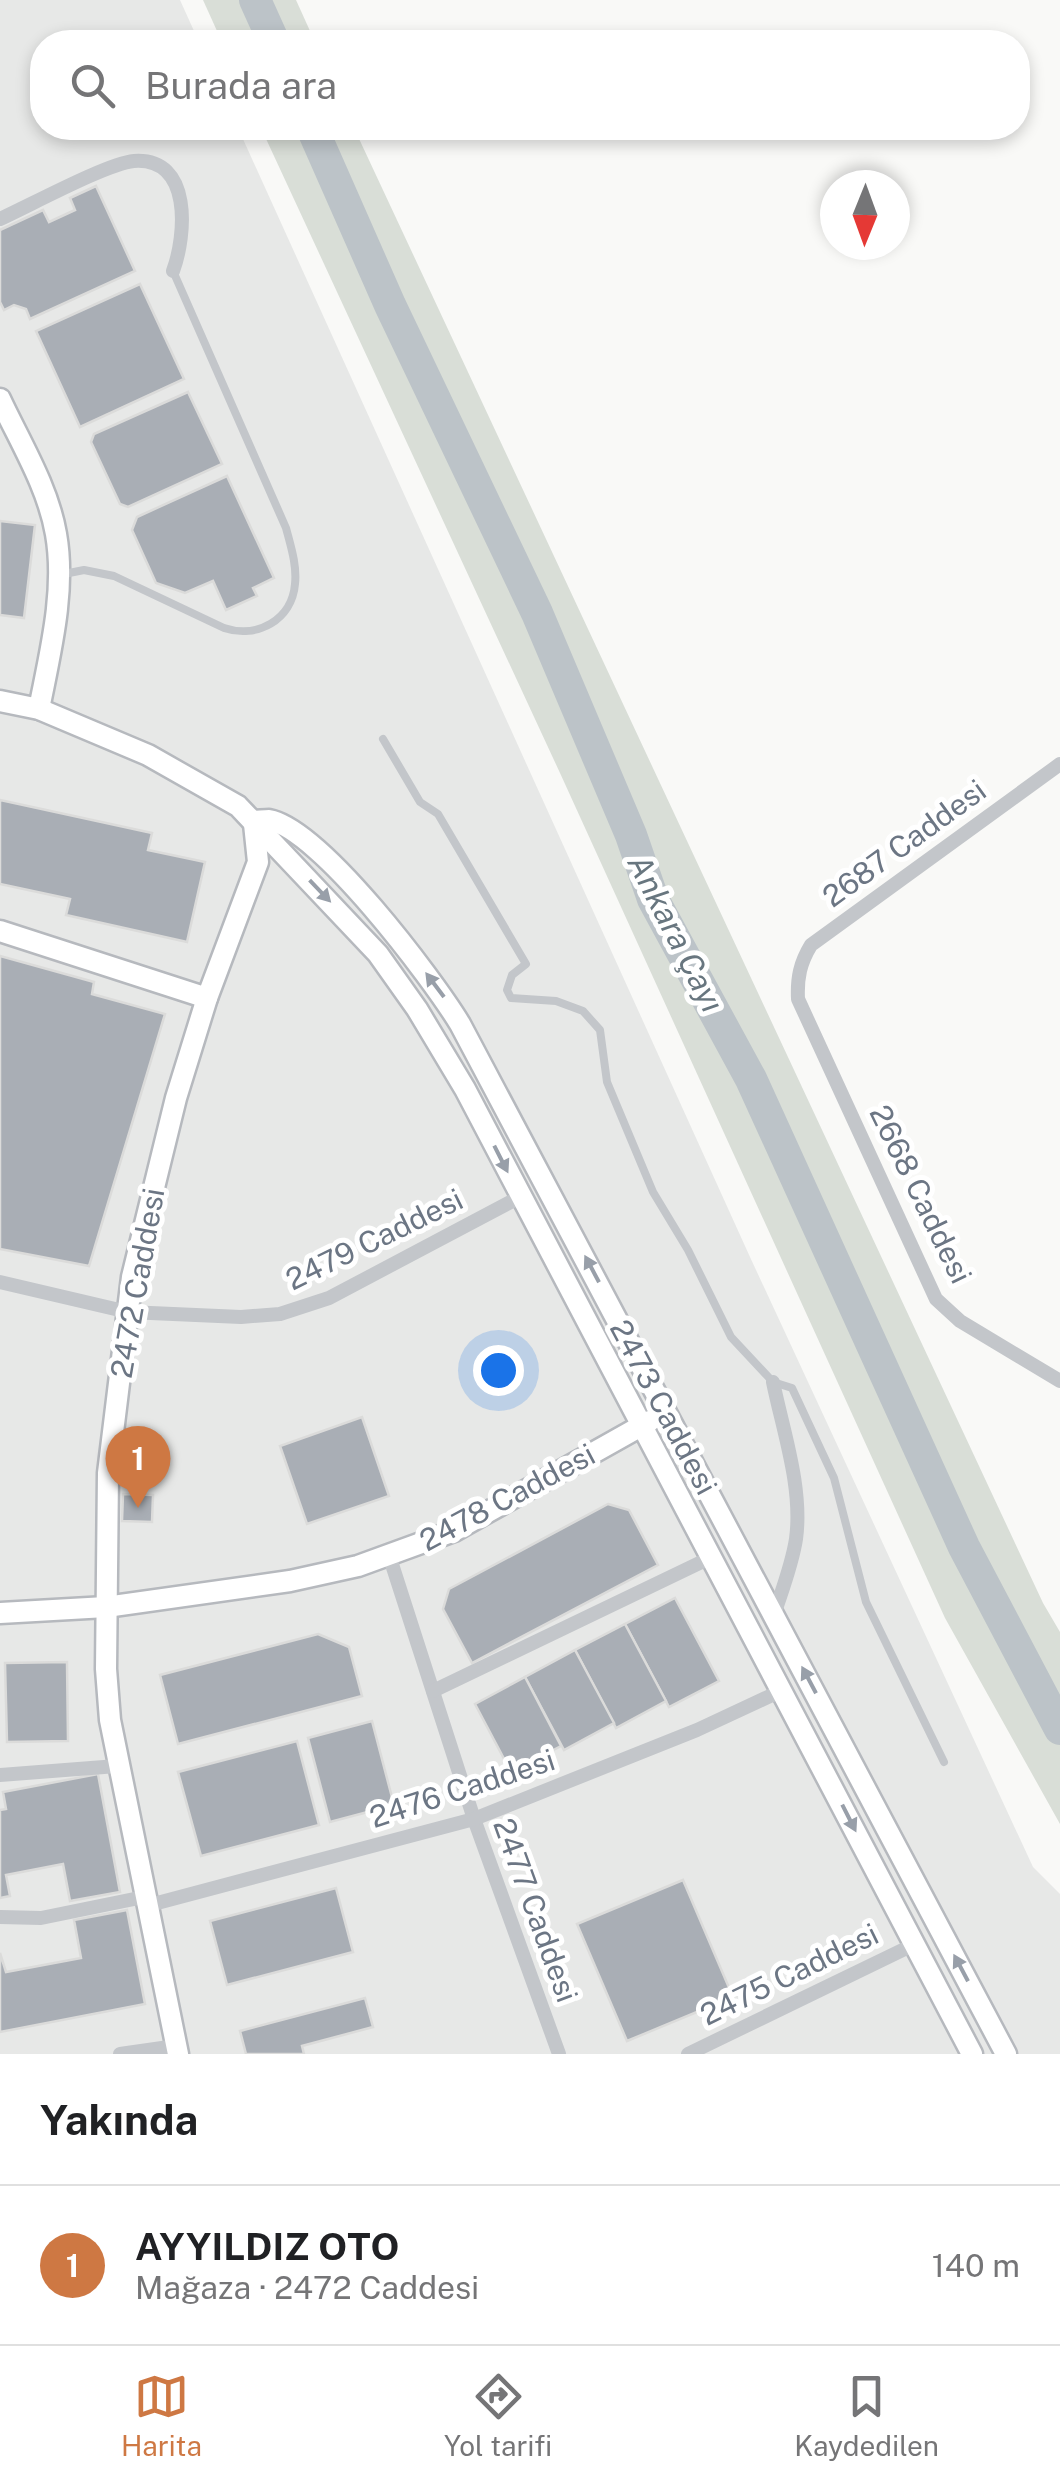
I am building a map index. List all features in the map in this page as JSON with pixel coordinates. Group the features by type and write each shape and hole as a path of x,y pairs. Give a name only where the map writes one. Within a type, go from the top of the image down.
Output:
{"street":[{"path":"0,219 134,161 150,164 162,169 177,186 184,225 182,248 173,271"},
{"path":"0,399 46,498 56,530 59,575 40,710"},
{"name":"2473 Caddesi","path":"0,701 40,710 148,755 238,806 360,933 403,988 465,1089 972,2054"},
{"name":"2687 Caddesi","path":"797,980 811,945 1060,764"},
{"name":"2473 Caddesi","path":"253,821 270,820 320,853 381,917 443,996 529,1151 1006,2054"},
{"name":"2472 Caddesi","path":"177,2050 110,1720 106,1608 108,1472 132,1276 176,1098 207,998 258,862 253,821"},
{"path":"0,931 207,998"},
{"name":"2668 Caddesi","path":"797,980 798,999 936,1299 960,1321 1060,1381"},
{"name":"2479 Caddesi","path":"0,1282 128,1312 242,1317 280,1314 309,1306 520,1197"},
{"path":"773,1382 792,1469 797,1518 792,1562 774,1615"},
{"name":"2478 Caddesi","path":"0,1613 106,1608 290,1582 389,1555 454,1530 666,1412"},
{"name":"2477 Caddesi","path":"389,1555 474,1819 559,2054"},
{"path":"433,1691 712,1557"},
{"name":"2476 Caddesi","path":"0,1917 41,1918 145,1902 474,1819 697,1730 783,1690"},
{"path":"0,1776 117,1766"},
{"name":"2475 Caddesi","path":"688,2054 915,1944"},
{"path":"120,2054 177,2050"}],"lane":[{"path":"59,575 84,570 114,576 224,628 242,632 272,624 288,608 294,561 286,528 173,271"},
{"path":"383,739 420,802 438,814 526,964 512,975 506,990 511,998 556,1000 583,1011 600,1030 606,1082 654,1192 731,1337 773,1382 792,1388 834,1478 866,1602 944,1762"}],"shaded area":[{"path":"0,0 180,0 194,30 30,30 30,140 243,140 750,1257 1033,1867 1060,1894 1060,2054 0,2054"},
{"path":"203,0 296,0 310,30 217,30"},
{"path":"267,140 360,140 1043,1603 1060,1632 1060,1824 945,1618"}],"building":[{"path":"96,186 135,271 30,319 26,309 14,305 4,310 0,302 0,230 43,210 49,222 75,210 70,198"},
{"path":"140,284 184,379 80,427 36,331"},
{"path":"188,392 222,464 128,507 120,504 91,442 94,434"},
{"path":"227,476 274,578 253,588 257,596 226,610 213,581 185,593 156,583 132,530 137,517"},
{"path":"0,521 35,525 24,618 0,615"},
{"path":"0,800 152,833 148,850 205,862 187,942 66,915 70,899 0,884"},
{"path":"0,956 94,982 92,994 165,1014 89,1266 0,1249"},
{"path":"362,1417 389,1496 307,1524 280,1446"},
{"path":"123,1494 153,1495 152,1522 122,1521"},
{"path":"608,1504 629,1510 658,1565 472,1663 443,1609 449,1589"},
{"path":"675,1598 719,1681 669,1707 625,1624"},
{"path":"625,1624 666,1701 616,1728 575,1650"},
{"path":"318,1634 349,1647 362,1696 178,1744 160,1675"},
{"path":"575,1650 614,1723 564,1750 525,1677"},
{"path":"67,1662 68,1741 7,1742 5,1663"},
{"path":"525,1677 561,1746 511,1772 475,1704"},
{"path":"372,1721 394,1805 330,1822 308,1738"},
{"path":"297,1741 319,1825 201,1856 178,1772"},
{"path":"98,1774 120,1892 70,1901 63,1864 6,1875 10,1896 0,1898 0,1810 6,1809 3,1792"},
{"path":"683,1880 733,1997 627,2041 577,1924"},
{"path":"336,1888 353,1952 227,1985 210,1921"},
{"path":"127,1910 145,2004 0,2032 0,1953 6,1972 81,1958 74,1920"},
{"path":"365,1998 373,2027 302,2046 304,2054 246,2054 240,2031"}],"waterway":[{"name":"Ankara Çayı","path":"255,0 269,30"},
{"name":"Ankara Çayı","path":"317,140 390,305 537,613 631,835 653,899 751,1079 964,1547 1060,1729"}],"place":[{"name":"AYYILDIZ OTO","path":"138,1508"}]}
